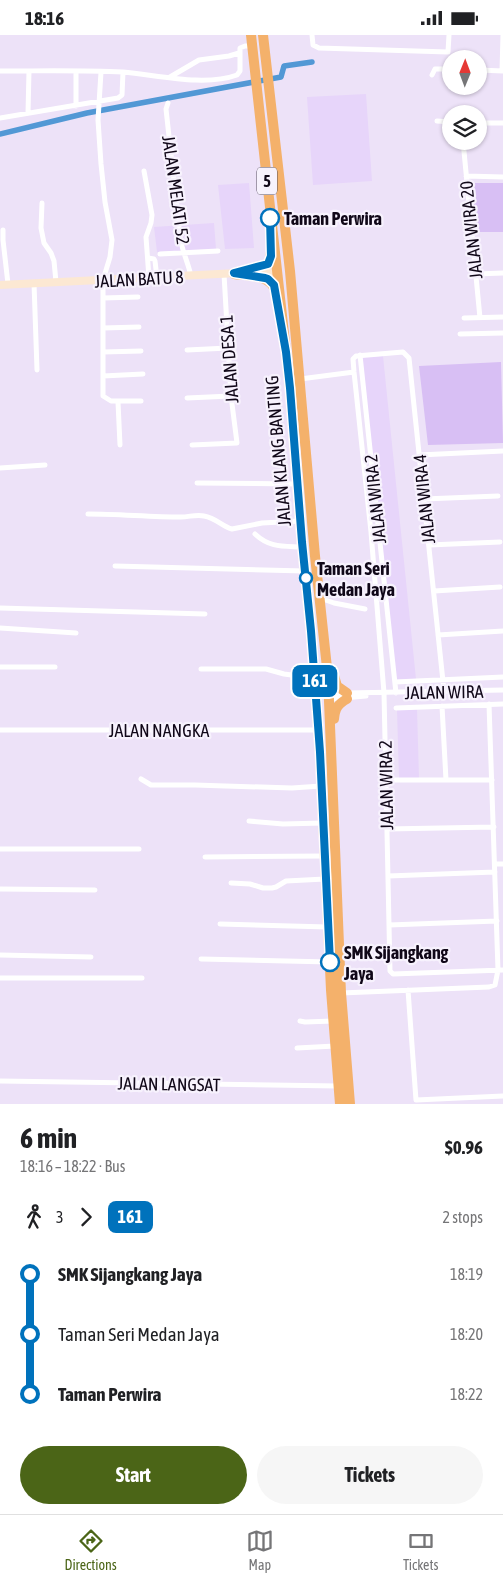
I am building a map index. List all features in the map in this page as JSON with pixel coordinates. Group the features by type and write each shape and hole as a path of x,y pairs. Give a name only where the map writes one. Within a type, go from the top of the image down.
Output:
{"highway":[{"name":"JALAN KLANG BANTING","path":"250,35 286,352 310,624 320,752 333,1021 340,1104"},
{"name":"JALAN KLANG BANTING","path":"263,35 297,347 329,696 341,993 350,1104"},
{"path":"229,274 268,264 270,260 269,199"},
{"path":"286,239 283,243 284,262 282,268 277,273 284,277 287,285 291,326 297,347"},
{"path":"229,274 265,278 274,285 286,352"},
{"path":"322,612 334,681 347,696 335,711 332,767"},
{"path":"310,624 321,689 329,696 321,704 320,752"}],"street":[{"path":"312,35 313,45 319,49 448,52 449,35"},
{"path":"488,70 503,71 503,35"},
{"path":"0,71 123,72 200,80 223,79 237,75 240,71 241,61 239,53 242,47 252,47"},
{"path":"170,77 199,60 229,57 239,53"},
{"path":"432,75 435,69 442,69"},
{"path":"28,113 29,71"},
{"path":"76,71 76,106"},
{"path":"100,72 98,120 105,202 112,241 110,257 103,280 103,396 111,401 118,402 141,401"},
{"path":"0,119 99,103 118,98 122,95 123,72"},
{"name":"JALAN MELATI 52","path":"168,103 166,109 181,244 192,276"},
{"path":"437,121 442,121"},
{"path":"487,123 503,123"},
{"name":"JALAN WIRA 20","path":"464,150 480,318"},
{"path":"144,171 152,215 146,237 148,258 155,261 153,278"},
{"path":"466,176 503,177"},
{"path":"42,203 40,228 44,243 52,253 56,282"},
{"path":"3,229 4,285"},
{"path":"160,254 218,251"},
{"name":"JALAN BATU 8","path":"4,285 277,273"},
{"path":"476,274 503,273"},
{"name":"JALAN DESA 1","path":"192,445 237,443 225,293 229,274"},
{"path":"34,283 37,370"},
{"path":"103,298 138,297"},
{"path":"464,318 503,317"},
{"path":"103,328 140,327"},
{"path":"460,334 503,333"},
{"path":"187,350 228,348"},
{"path":"103,352 141,351"},
{"name":"JALAN WIRA 4","path":"360,355 403,353 408,356 444,691"},
{"name":"JALAN WIRA","path":"360,355 356,355 353,359 384,693"},
{"name":"JALAN WIRA 2","path":"360,355 396,693"},
{"path":"299,379 354,372"},
{"path":"103,376 144,374"},
{"path":"187,398 232,396"},
{"path":"118,402 120,445"},
{"path":"419,455 503,451"},
{"path":"0,468 44,465"},
{"path":"197,483 297,484"},
{"path":"424,499 498,496"},
{"path":"88,514 182,517 203,515 216,519 232,529 262,523 300,521"},
{"path":"255,534 271,545 302,547"},
{"path":"429,545 500,541"},
{"path":"115,566 305,571"},
{"path":"434,591 500,587"},
{"path":"320,598 334,603 365,609"},
{"path":"0,608 205,613"},
{"path":"0,628 76,633"},
{"path":"438,635 503,631"},
{"path":"0,667 55,667"},
{"path":"201,669 266,669 284,674 314,678"},
{"path":"395,682 503,677"},
{"name":"JALAN WIRA","path":"329,696 332,694 347,696 384,693 503,690"},
{"name":"JALAN WIRA 2","path":"384,693 390,971 393,974 501,970"},
{"path":"341,993 494,987 501,970 497,921 489,704"},
{"path":"396,708 503,704"},
{"path":"442,706 446,780"},
{"name":"JALAN NANGKA","path":"0,730 318,730"},
{"path":"141,779 151,785 292,788 321,786"},
{"path":"386,780 492,780"},
{"path":"248,821 283,824 322,823"},
{"path":"387,829 494,827"},
{"path":"0,849 138,849"},
{"path":"205,857 324,856"},
{"path":"495,864 503,864"},
{"path":"388,876 495,872"},
{"path":"231,883 272,888 286,881 325,879"},
{"path":"0,889 95,890"},
{"path":"389,925 497,921"},
{"path":"220,924 328,927"},
{"path":"0,955 91,957"},
{"path":"201,959 330,962"},
{"path":"0,978 142,978"},
{"path":"408,990 416,1100 503,1096"},
{"path":"300,1021 333,1021"},
{"path":"297,1047 335,1046"},
{"name":"JALAN LANGSAT","path":"0,1081 339,1086"}],"shaded area":[{"path":"366,94 372,181 313,185 307,97"},
{"path":"249,183 254,248 225,249 218,185"},
{"path":"471,183 503,183 503,232 477,232"},
{"path":"214,223 216,249 157,252 154,227"},
{"path":"383,356 416,679 396,680 362,357"},
{"path":"501,362 503,443 428,445 419,366"},
{"path":"417,709 419,778 399,778 397,710"}],"waterway":[{"path":"0,134 87,113 281,77 284,66 312,62"}],"bus line":[{"name":"161","path":"270,218 271,256 268,264 234,273 265,278 274,285 286,352 320,752 330,962"}],"place":[{"name":"Taman Perwira","path":"270,218"},
{"name":"Taman Seri Medan Jaya","path":"306,578"},
{"name":"SMK Sijangkang Jaya","path":"330,962"}]}
